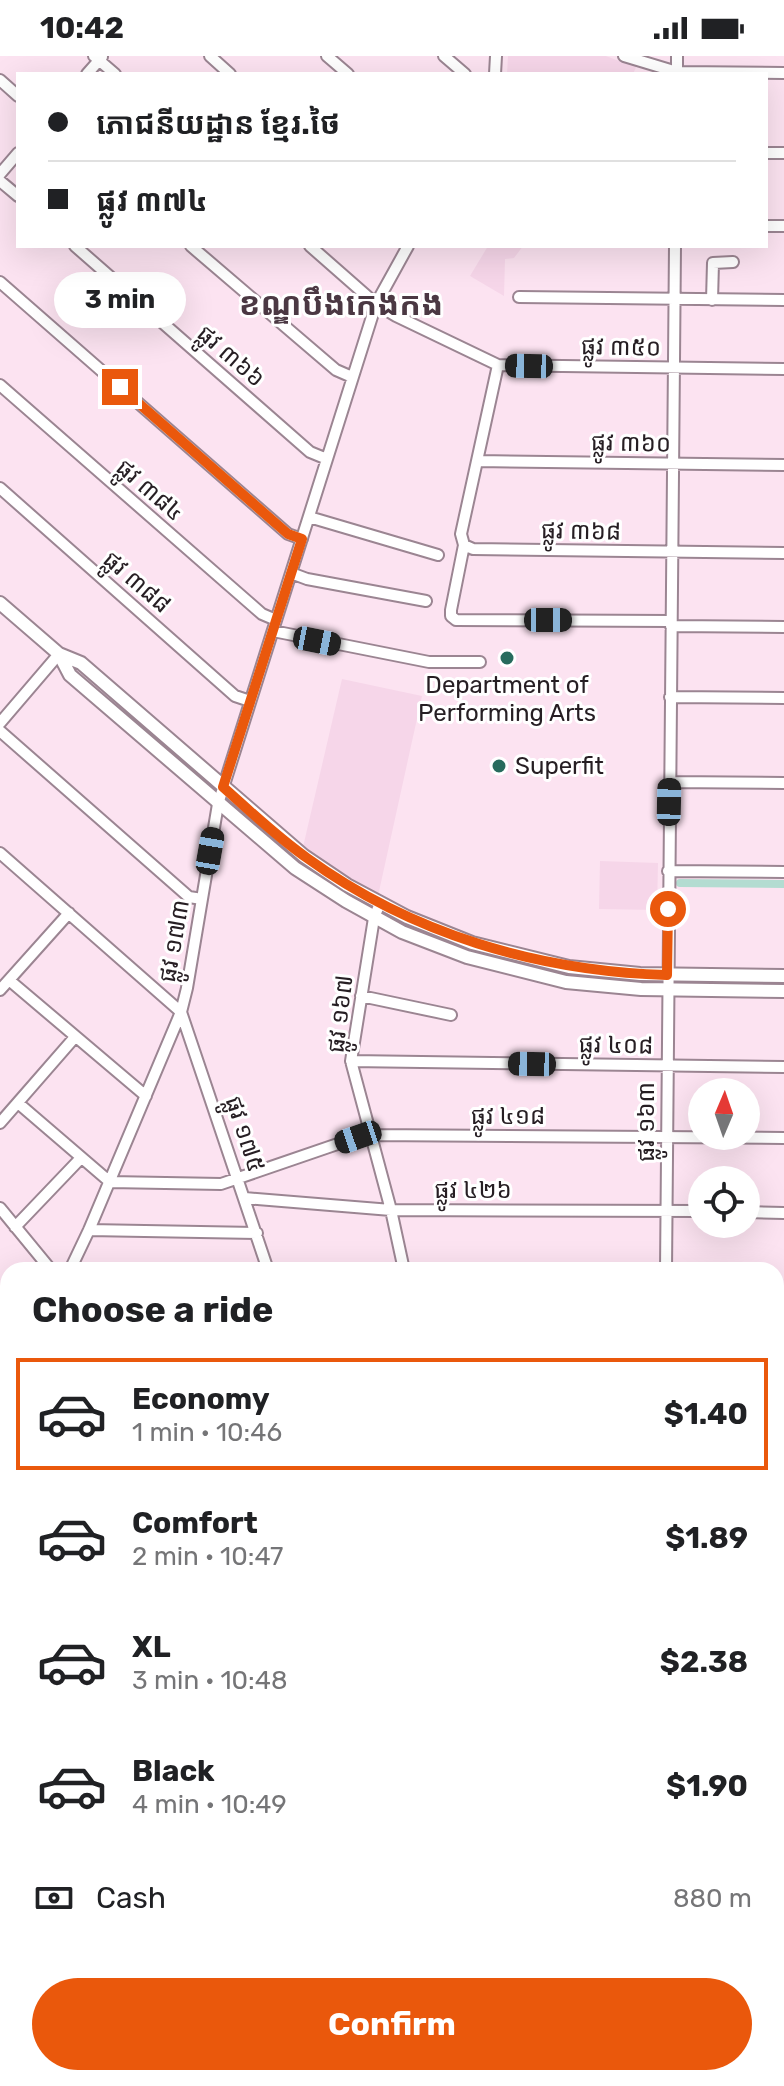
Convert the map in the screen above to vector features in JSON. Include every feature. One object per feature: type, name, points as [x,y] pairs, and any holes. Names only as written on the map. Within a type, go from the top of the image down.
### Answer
[{"type":"main road","points":[[0,603],[59,654],[81,663],[304,856],[407,917],[472,943],[569,967],[667,975],[784,976]]},
{"type":"main road","points":[[59,654],[70,675],[218,804],[295,868],[374,918],[467,957],[566,982],[667,990],[784,991]]},
{"type":"main road","points":[[149,744],[160,732]]},
{"type":"main road","points":[[566,982],[569,967]]},
{"type":"street","points":[[210,56],[228,72]]},
{"type":"street","points":[[327,56],[346,72]]},
{"type":"street","points":[[444,56],[463,72]]},
{"type":"street","points":[[624,56],[674,72]]},
{"type":"street","points":[[99,57],[113,72]]},
{"type":"street","points":[[0,80],[16,94]]},
{"type":"street","points":[[0,174],[16,155]]},
{"type":"street","points":[[0,181],[16,194]]},
{"type":"street","name":"ផ្លូវ ៣៦៦","points":[[77,248],[310,452],[327,459]]},
{"type":"street","points":[[193,248],[336,370],[352,377]]},
{"type":"street","name":"ផ្លូវ ៣៥០","points":[[312,248],[376,304],[498,365],[784,369]]},
{"type":"street","name":"ផ្លូវ ១៧៣","points":[[74,1262],[181,1012],[223,787],[376,304],[407,248]]},
{"type":"street","points":[[673,464],[675,248]]},
{"type":"street","points":[[712,300],[713,263],[733,262]]},
{"type":"street","points":[[0,282],[288,534],[302,539]]},
{"type":"street","points":[[519,297],[784,300]]},
{"type":"street","points":[[498,365],[461,534],[464,545],[451,616],[456,620],[784,627]]},
{"type":"street","name":"ផ្លូវ ៣៨៤","points":[[0,385],[274,625]]},
{"type":"street","name":"ផ្លូវ ៣៦០","points":[[478,461],[784,465]]},
{"type":"street","name":"ផ្លូវ ១៦៣","points":[[666,1262],[673,464]]},
{"type":"street","name":"ផ្លូវ ៣៨៨","points":[[0,488],[235,696],[250,701]]},
{"type":"street","points":[[309,517],[438,555]]},
{"type":"street","name":"ផ្លូវ ៣៦៨","points":[[464,545],[473,549],[784,553]]},
{"type":"street","points":[[291,573],[307,579],[426,601]]},
{"type":"street","points":[[274,625],[429,662],[480,662]]},
{"type":"street","points":[[0,723],[59,654]]},
{"type":"street","points":[[670,697],[784,698]]},
{"type":"street","points":[[0,731],[189,897],[202,899]]},
{"type":"street","points":[[669,782],[784,783]]},
{"type":"street","points":[[0,853],[181,1012]]},
{"type":"street","points":[[668,871],[784,872]]},
{"type":"street","name":"ផ្លូវ ១៦៧","points":[[380,903],[374,918],[351,1061],[402,1262]]},
{"type":"street","points":[[0,990],[69,913]]},
{"type":"street","points":[[9,980],[146,1096]]},
{"type":"street","points":[[361,996],[451,1015]]},
{"type":"street","name":"ផ្លូវ ១៧៥","points":[[181,1012],[266,1262]]},
{"type":"street","points":[[0,1123],[75,1037]]},
{"type":"street","name":"ផ្លូវ ៤០៨","points":[[351,1061],[784,1067]]},
{"type":"street","points":[[18,1103],[110,1182]]},
{"type":"street","name":"ផ្លូវ ៤១៨","points":[[110,1182],[221,1184],[371,1135],[784,1138]]},
{"type":"street","points":[[15,1227],[80,1159]]},
{"type":"street","name":"ផ្លូវ ៤២៦","points":[[245,1198],[391,1210],[688,1211]]},
{"type":"street","points":[[0,1208],[44,1262]]},
{"type":"street","points":[[760,1212],[784,1213]]},
{"type":"street","points":[[89,1230],[257,1233]]},
{"type":"shaded area","points":[[508,56],[606,56],[637,65],[634,72],[507,72]]},
{"type":"shaded area","points":[[487,248],[522,248],[514,258],[505,259],[504,296],[470,276]]},
{"type":"shaded area","points":[[342,679],[422,696],[378,896],[303,847]]},
{"type":"shaded area","points":[[600,861],[658,863],[657,910],[599,909]]},
{"type":"waterway","points":[[680,883],[784,884]]},
{"type":"place","name":"Department of Performing Arts","points":[[507,658]]},
{"type":"place","name":"Superfit","points":[[499,766]]},
{"type":"district","name":"ខណ្ឌបឹងកេងកង","points":[[341,304]]},
{"type":"route","points":[[120,387],[288,534],[302,539],[223,787],[281,838],[326,872],[407,917],[472,943],[569,967],[667,975],[668,909]]}]
